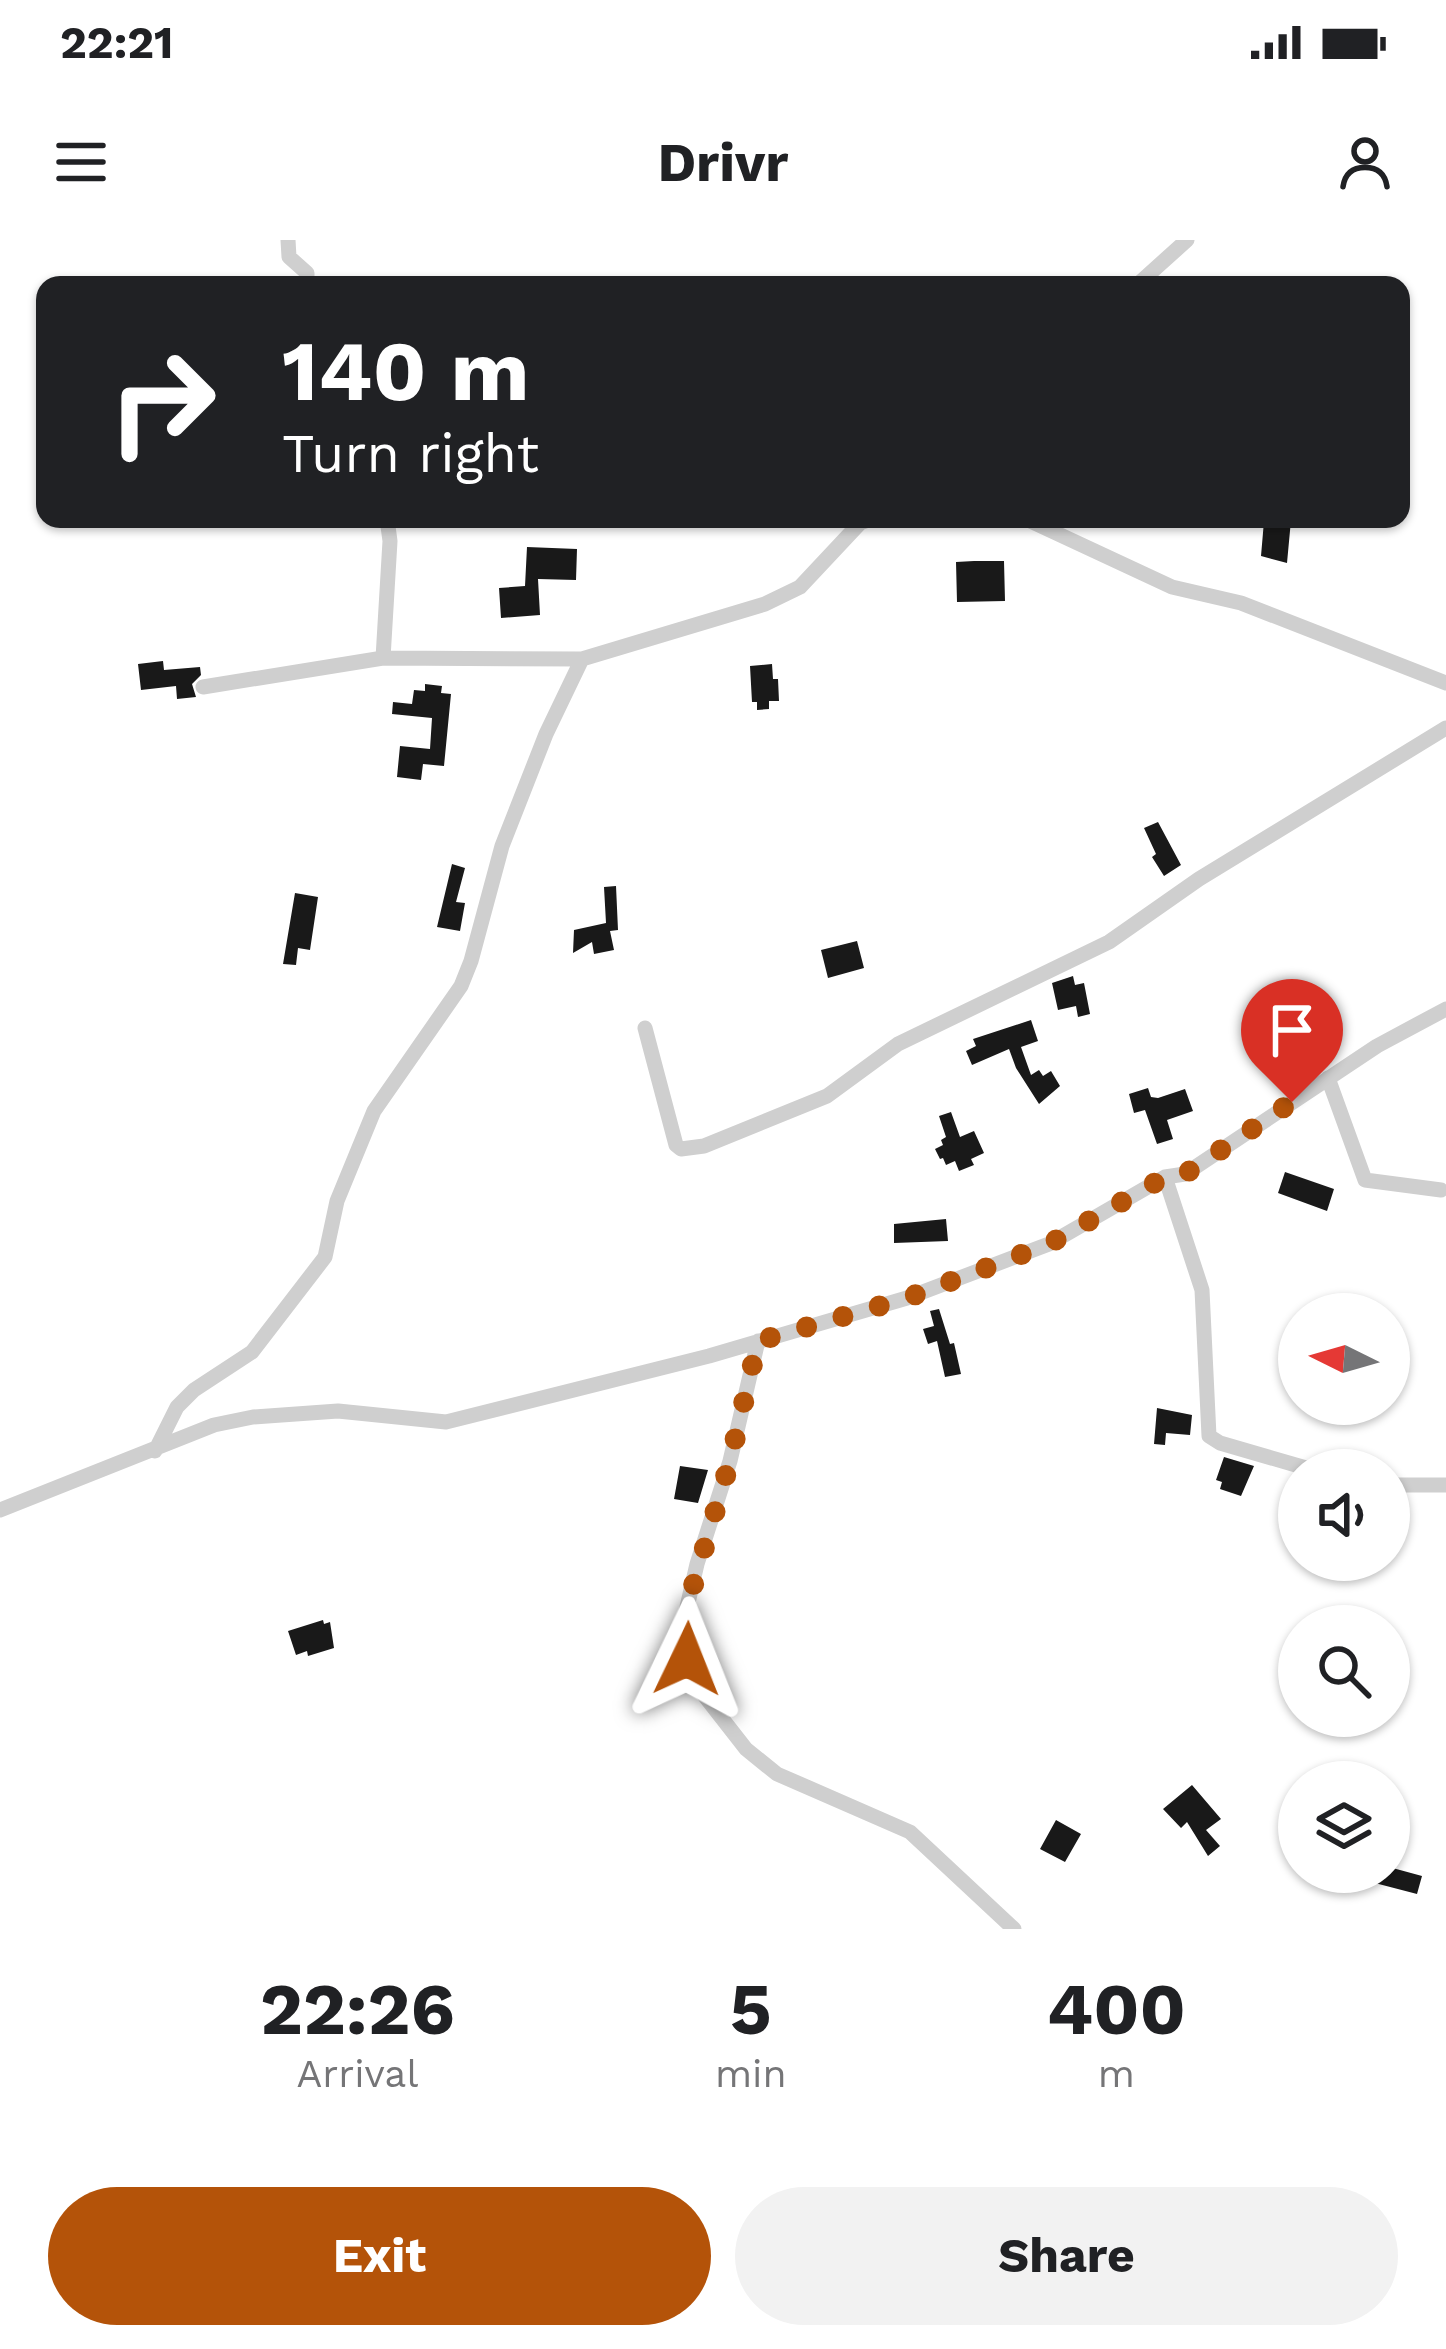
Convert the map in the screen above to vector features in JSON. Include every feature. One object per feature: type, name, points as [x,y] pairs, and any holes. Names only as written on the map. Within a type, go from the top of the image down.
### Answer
[{"type":"street","points":[[288,240],[289,256],[307,276]]},
{"type":"street","points":[[1148,276],[1187,240]]},
{"type":"street","points":[[383,658],[388,528]]},
{"type":"street","points":[[203,687],[383,658],[582,658],[765,604],[800,586],[847,528]]},
{"type":"street","points":[[1045,528],[1172,587],[1241,604],[1446,683]]},
{"type":"street","points":[[154,1451],[176,1407],[253,1352],[325,1257],[337,1201],[374,1111],[460,986],[502,845],[582,658]]},
{"type":"street","points":[[645,1028],[676,1144],[681,1149],[704,1146],[826,1096],[898,1044],[1108,942],[1199,880],[1446,728]]},
{"type":"street","points":[[0,1510],[214,1425],[338,1411],[421,1422],[465,1418],[907,1298],[1049,1244],[1165,1177],[1185,1174],[1377,1046],[1446,1010]]},
{"type":"street","points":[[1328,1078],[1365,1180],[1441,1190]]},
{"type":"street","points":[[1165,1177],[1202,1290],[1209,1436],[1278,1460]]},
{"type":"street","points":[[758,1341],[730,1461],[687,1607],[687,1659],[696,1685],[746,1749],[777,1774],[910,1832],[1014,1929]]},
{"type":"street","points":[[1410,1485],[1446,1485]]},
{"type":"building","points":[[1263,528],[1290,528],[1287,563],[1261,556]]},
{"type":"building","points":[[527,547],[577,549],[576,580],[538,579],[540,615],[501,618],[499,588],[525,586]]},
{"type":"building","points":[[1004,561],[1005,601],[957,602],[956,562]]},
{"type":"building","points":[[163,661],[164,670],[200,667],[201,675],[192,684],[196,697],[177,699],[176,686],[141,690],[138,664]]},
{"type":"building","points":[[772,664],[779,701],[769,701],[769,709],[757,710],[757,702],[752,702],[750,666]]},
{"type":"building","points":[[425,684],[442,686],[441,693],[451,694],[444,766],[423,764],[421,780],[397,777],[400,746],[430,749],[432,718],[392,714],[393,702],[412,704],[414,690],[425,691]]},
{"type":"building","points":[[1158,822],[1181,865],[1164,876],[1152,857],[1156,854],[1144,828]]},
{"type":"building","points":[[452,864],[465,868],[456,902],[465,903],[460,931],[437,927]]},
{"type":"building","points":[[616,886],[618,930],[610,931],[614,950],[594,954],[592,942],[573,953],[574,930],[606,923],[604,887]]},
{"type":"building","points":[[295,893],[318,897],[310,950],[298,948],[296,965],[283,964]]},
{"type":"building","points":[[857,941],[864,968],[828,978],[821,950]]},
{"type":"building","points":[[1073,976],[1075,985],[1084,983],[1090,1014],[1078,1017],[1076,1006],[1058,1010],[1052,983]]},
{"type":"building","points":[[1031,1020],[1038,1041],[1021,1047],[1031,1075],[1051,1071],[1060,1086],[1039,1104],[1009,1049],[972,1065],[966,1051],[976,1046],[973,1039]]},
{"type":"building","points":[[1148,1088],[1151,1097],[1158,1098],[1185,1089],[1193,1111],[1167,1120],[1173,1139],[1157,1144],[1145,1110],[1134,1113],[1129,1094]]},
{"type":"building","points":[[951,1112],[960,1137],[974,1131],[984,1153],[971,1159],[974,1165],[959,1171],[955,1161],[946,1165],[935,1149],[946,1137],[939,1116]]},
{"type":"building","points":[[1285,1172],[1334,1189],[1327,1211],[1278,1193]]},
{"type":"building","points":[[946,1219],[948,1241],[894,1243],[894,1224]]},
{"type":"building","points":[[939,1309],[961,1374],[945,1377],[937,1341],[928,1344],[923,1329],[934,1326],[930,1311]]},
{"type":"building","points":[[1157,1408],[1192,1415],[1190,1435],[1166,1433],[1165,1445],[1154,1444]]},
{"type":"building","points":[[1224,1457],[1254,1466],[1241,1496],[1220,1489],[1222,1482],[1216,1480]]},
{"type":"building","points":[[680,1466],[708,1470],[698,1503],[674,1499]]},
{"type":"building","points":[[330,1622],[334,1648],[296,1655],[288,1631]]},
{"type":"building","points":[[1192,1785],[1221,1819],[1206,1830],[1220,1846],[1208,1856],[1187,1822],[1181,1828],[1163,1809]]},
{"type":"building","points":[[1056,1820],[1081,1834],[1065,1862],[1040,1849]]},
{"type":"building","points":[[1410,1873],[1422,1876],[1417,1894],[1410,1892]]},
{"type":"route","points":[[687,1659],[687,1607],[730,1461],[758,1341],[907,1298],[1049,1244],[1165,1177],[1185,1174],[1292,1102]]}]
